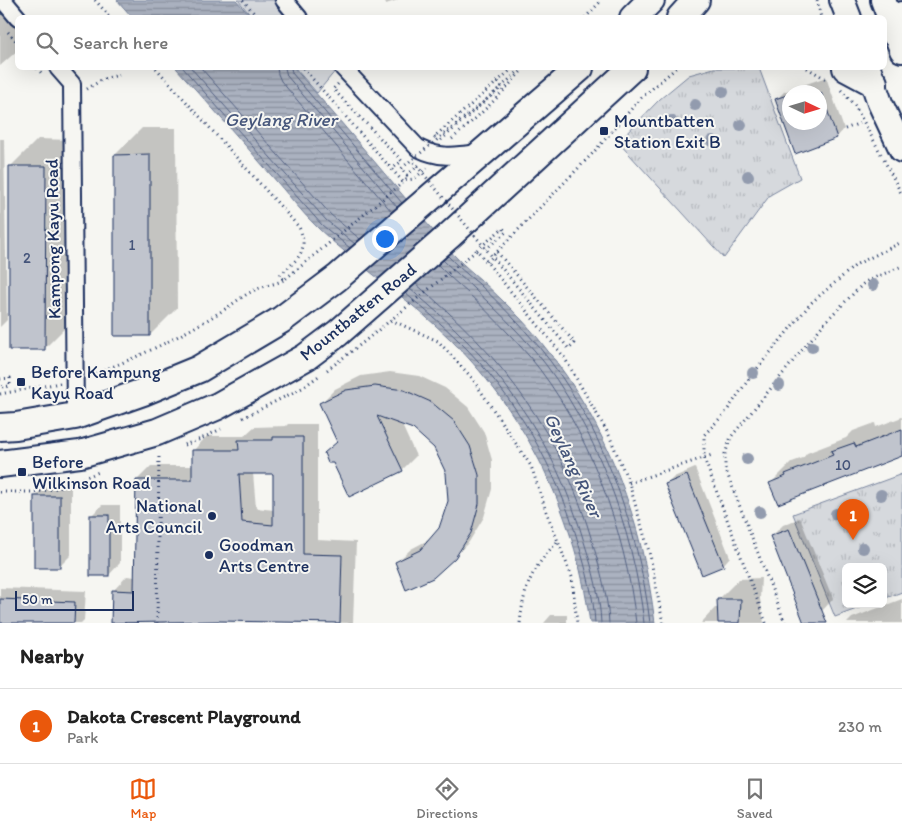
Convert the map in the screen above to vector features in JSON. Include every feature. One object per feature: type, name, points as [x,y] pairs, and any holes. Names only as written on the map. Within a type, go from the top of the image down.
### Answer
[{"type":"main road","points":[[636,15],[651,0]]},
{"type":"main road","points":[[683,15],[696,0]]},
{"type":"main road","points":[[842,0],[848,15]]},
{"type":"main road","points":[[883,0],[900,33]]},
{"type":"main road","points":[[0,427],[75,416],[143,392],[199,369],[281,320],[337,278],[578,70]]},
{"type":"main road","name":"Mountbatten Road","points":[[0,464],[80,454],[158,432],[218,406],[306,357],[338,333],[382,311],[450,236],[630,70]]},
{"type":"main road","points":[[838,78],[871,75],[880,103],[902,150]]},
{"type":"street","points":[[3,0],[16,15]]},
{"type":"street","points":[[284,0],[296,15]]},
{"type":"street","name":"Kampong Kayu Road","points":[[60,70],[72,84],[75,416]]},
{"type":"street","points":[[340,75],[418,148],[429,154],[432,159],[481,153]]},
{"type":"path","points":[[95,0],[108,15]]},
{"type":"path","points":[[243,0],[256,15]]},
{"type":"path","points":[[588,15],[602,0]]},
{"type":"path","points":[[817,0],[820,15]]},
{"type":"path","points":[[158,70],[299,227],[303,240],[303,249],[301,255],[280,275],[284,280]]},
{"type":"path","points":[[304,70],[403,182]]},
{"type":"path","points":[[511,70],[434,137],[438,142],[522,70]]},
{"type":"path","points":[[0,394],[74,380],[111,367],[166,343],[223,311],[252,291],[272,286],[284,280],[403,182],[414,179],[446,145],[509,86],[522,70]]},
{"type":"path","points":[[487,262],[593,154],[641,98],[674,70]]},
{"type":"path","points":[[813,70],[838,78],[842,90],[864,122],[902,195]]},
{"type":"path","points":[[84,91],[103,79],[119,75]]},
{"type":"path","points":[[340,75],[332,89],[402,161],[392,169]]},
{"type":"path","points":[[432,159],[406,175],[401,169],[502,87],[498,82]]},
{"type":"path","points":[[845,129],[864,122]]},
{"type":"path","points":[[412,160],[569,348],[575,343],[497,252]]},
{"type":"path","points":[[382,311],[397,315],[503,228],[506,232],[486,249]]},
{"type":"path","points":[[766,623],[704,458],[704,435],[726,412],[752,376],[811,303],[857,264],[902,242]]},
{"type":"path","points":[[477,250],[564,357],[609,435],[629,483],[650,555],[663,623]]},
{"type":"path","points":[[784,623],[726,468],[725,454],[731,437],[826,321],[865,282],[902,266]]},
{"type":"path","points":[[382,311],[438,342],[472,378],[531,466],[572,577],[577,623]]},
{"type":"path","points":[[0,379],[10,378],[10,386],[0,387]]},
{"type":"path","points":[[157,623],[159,453]]},
{"type":"path","points":[[629,483],[712,455]]},
{"type":"path","points":[[520,623],[522,604],[529,580],[541,559],[558,541]]},
{"type":"green space","points":[[238,0],[273,0],[287,15],[250,15]]},
{"type":"green space","points":[[297,70],[336,70],[317,93]]},
{"type":"green space","points":[[707,70],[760,70],[800,178],[770,195],[724,258],[618,142],[660,99],[689,75]]},
{"type":"green space","points":[[902,474],[902,592],[887,598],[887,563],[842,563],[842,608],[859,608],[835,617],[793,514]]},
{"type":"water","points":[[117,0],[236,0],[249,15],[130,15]]},
{"type":"water","name":"Geylang River","points":[[178,70],[296,70],[454,255],[530,329],[567,376],[587,408],[619,477],[642,549],[655,623],[590,623],[583,581],[572,539],[557,499],[539,460],[518,423],[493,388],[466,355],[435,325],[347,254],[313,223]]},
{"type":"building","points":[[782,97],[782,118],[775,99]]},
{"type":"building","points":[[827,109],[837,138],[795,154],[786,130],[827,130]]},
{"type":"building","points":[[150,154],[150,336],[114,336],[114,155]]},
{"type":"building","points":[[9,166],[46,166],[45,350],[9,350]]},
{"type":"building","points":[[375,386],[404,390],[431,402],[454,421],[470,446],[479,475],[479,504],[471,533],[455,558],[433,578],[406,590],[395,562],[420,550],[439,528],[448,501],[446,473],[434,448],[413,429],[377,416],[403,471],[349,497],[333,463],[328,463],[324,453],[337,442],[319,403],[346,390]]},
{"type":"building","points":[[902,429],[902,456],[778,504],[769,483],[786,476],[785,474],[833,455],[831,451],[854,443],[856,447]]},
{"type":"building","points":[[273,437],[303,437],[303,554],[342,555],[340,623],[219,621],[111,623],[112,590],[134,591],[136,480],[192,480],[192,450],[239,450],[238,440],[273,440]],"holes":[[[239,474],[273,474],[273,525],[242,522]]]},
{"type":"building","points":[[687,475],[724,566],[702,575],[665,484]]},
{"type":"building","points":[[34,496],[60,496],[60,568],[34,568]]},
{"type":"building","points":[[90,515],[109,515],[109,576],[90,576]]},
{"type":"building","points":[[789,529],[827,623],[804,623],[770,536]]},
{"type":"building","points":[[0,599],[75,602],[74,623],[0,623]]},
{"type":"building","points":[[717,599],[741,599],[740,623],[718,623]]},
{"type":"place","name":"Mountbatten Station Exit B","points":[[604,131]]},
{"type":"place","name":"Before Kampung Kayu Road","points":[[21,382]]},
{"type":"place","name":"Before Wilkinson Road","points":[[22,472]]},
{"type":"place","name":"National Arts Council","points":[[212,516]]},
{"type":"place","name":"Dakota Crescent Playground","points":[[853,540]]},
{"type":"place","name":"Goodman Arts Centre","points":[[209,555]]}]
